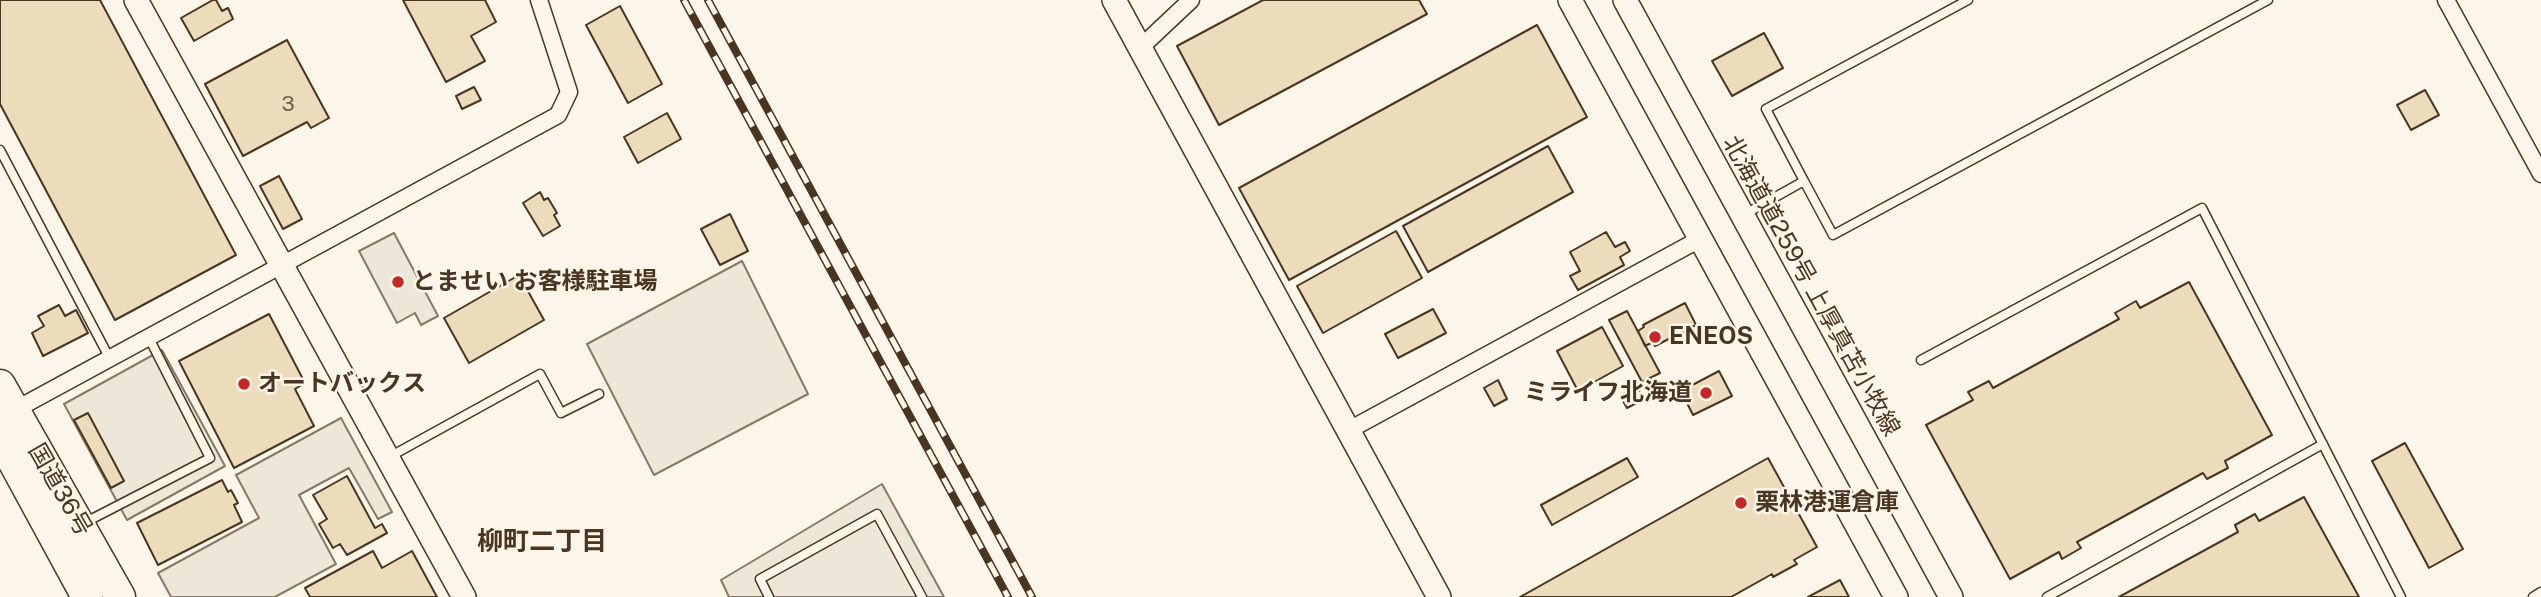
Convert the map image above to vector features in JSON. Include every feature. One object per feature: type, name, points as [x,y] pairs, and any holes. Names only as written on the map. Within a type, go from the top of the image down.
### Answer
[{"type":"highway","name":"国道36号","points":[[0,384],[5,422],[87,597]]},
{"type":"highway","name":"国道36号","points":[[5,422],[81,525],[120,597]]},
{"type":"street","points":[[136,0],[279,265],[464,597]]},
{"type":"street","points":[[5,422],[110,359],[279,265],[558,115],[569,92],[539,0]]},
{"type":"street","points":[[1114,0],[1439,597]]},
{"type":"street","points":[[1140,48],[1191,0]]},
{"type":"street","points":[[1570,0],[1896,597]]},
{"type":"street","name":"北海道道259号 上厚真苫小牧線","points":[[1625,0],[1951,597]]},
{"type":"street","points":[[2446,0],[2541,174]]},
{"type":"street","points":[[1349,430],[1700,239]]},
{"type":"lane","points":[[1968,0],[1766,109],[1833,235],[2268,0]]},
{"type":"lane","points":[[0,150],[110,359]]},
{"type":"lane","points":[[1743,216],[1804,181]]},
{"type":"lane","points":[[1921,360],[2202,208],[2401,597]]},
{"type":"lane","points":[[81,525],[210,458],[149,338]]},
{"type":"lane","points":[[388,458],[540,374],[561,414],[599,394]]},
{"type":"lane","points":[[2047,597],[2323,444]]},
{"type":"lane","points":[[769,597],[760,579],[877,514],[922,597]]},
{"type":"lane","points":[[2533,597],[2541,592]]},
{"type":"shaded area","name":"とませい お客様駐車場","points":[[394,233],[438,316],[421,325],[415,313],[397,323],[359,251]]},
{"type":"shaded area","points":[[742,261],[808,394],[654,475],[587,344]]},
{"type":"shaded area","points":[[162,350],[225,466],[127,520],[64,404]]},
{"type":"shaded area","points":[[341,418],[392,512],[378,519],[349,468],[299,495],[336,564],[275,597],[171,597],[158,573],[259,518],[236,475]]},
{"type":"shaded area","points":[[882,484],[944,597],[729,597],[721,580]]},
{"type":"building","points":[[0,0],[100,0],[236,255],[115,320],[0,104]]},
{"type":"building","points":[[216,0],[222,11],[228,8],[233,19],[194,41],[181,18]]},
{"type":"building","points":[[403,0],[485,0],[496,22],[471,36],[485,61],[446,82]]},
{"type":"building","points":[[1263,0],[1419,0],[1427,14],[1219,125],[1177,46]]},
{"type":"building","points":[[620,6],[662,84],[628,103],[586,25]]},
{"type":"building","points":[[1537,25],[1587,117],[1289,280],[1239,188]]},
{"type":"building","points":[[1764,33],[1783,68],[1732,96],[1712,61]]},
{"type":"building","points":[[287,40],[329,118],[311,128],[307,122],[243,156],[205,84]]},
{"type":"building","points":[[474,87],[481,100],[462,109],[456,96]]},
{"type":"building","points":[[2425,90],[2439,115],[2411,130],[2397,105]]},
{"type":"building","points":[[667,113],[681,139],[638,163],[624,137]]},
{"type":"building","points":[[1548,146],[1573,192],[1428,272],[1403,226]]},
{"type":"building","points":[[279,176],[302,219],[283,229],[260,186]]},
{"type":"building","points":[[540,192],[544,200],[548,198],[557,213],[554,215],[560,226],[543,236],[523,203]]},
{"type":"building","points":[[730,214],[748,251],[720,265],[701,229]]},
{"type":"building","points":[[1396,231],[1422,278],[1323,333],[1297,286]]},
{"type":"building","points":[[1606,232],[1615,247],[1625,242],[1630,251],[1620,257],[1624,265],[1578,290],[1570,276],[1580,271],[1570,252]]},
{"type":"building","points":[[519,275],[544,320],[469,363],[444,318]]},
{"type":"building","points":[[2189,282],[2272,435],[2225,461],[2228,468],[2207,479],[2203,473],[2077,542],[2081,548],[2062,559],[2059,552],[2010,579],[1926,425],[1973,400],[1968,392],[1989,381],[1993,388],[2119,319],[2115,313],[2136,301],[2140,308]]},
{"type":"building","points":[[1685,303],[1696,325],[1655,346],[1653,342],[1645,346],[1638,331],[1643,325]]},
{"type":"building","points":[[59,305],[65,316],[76,310],[88,333],[43,356],[32,333],[44,326],[38,316]]},
{"type":"building","points":[[1433,309],[1446,333],[1398,358],[1385,334]]},
{"type":"building","points":[[1627,311],[1660,373],[1642,382],[1609,320]]},
{"type":"building","points":[[269,314],[305,383],[295,389],[314,426],[234,468],[179,361]]},
{"type":"building","points":[[1602,327],[1623,366],[1578,391],[1557,351]]},
{"type":"building","name":"ミライフ北海道","points":[[1719,371],[1732,396],[1693,415],[1681,391]]},
{"type":"building","points":[[1498,380],[1507,399],[1494,406],[1484,388]]},
{"type":"building","points":[[1636,386],[1644,399],[1627,408],[1620,396]]},
{"type":"building","points":[[88,413],[124,481],[111,488],[74,420]]},
{"type":"building","points":[[2405,443],[2463,549],[2429,568],[2372,461]]},
{"type":"building","points":[[1627,458],[1638,477],[1552,525],[1541,505]]},
{"type":"building","name":"栗林港運倉庫","points":[[1768,458],[1817,547],[1794,560],[1797,564],[1773,577],[1772,574],[1731,597],[1520,597]]},
{"type":"building","points":[[347,476],[375,528],[382,524],[387,533],[347,555],[340,544],[333,548],[319,524],[327,519],[313,495]]},
{"type":"building","points":[[222,480],[238,503],[234,505],[242,522],[158,565],[137,523]]},
{"type":"building","points":[[2304,497],[2359,597],[2119,597],[2238,532],[2235,525],[2255,514],[2259,521]]},
{"type":"building","points":[[373,551],[382,568],[412,551],[437,597],[310,597],[305,588]]},
{"type":"building","points":[[1840,580],[1849,597],[1808,597]]},
{"type":"railway","points":[[684,0],[1008,597]]},
{"type":"railway","points":[[708,0],[1032,597]]},
{"type":"place","name":"とませい お客様駐車場","points":[[398,282]]},
{"type":"place","name":"ENEOS","points":[[1655,337]]},
{"type":"place","name":"オートバックス","points":[[244,384]]},
{"type":"place","name":"ミライフ北海道","points":[[1706,393]]},
{"type":"place","name":"栗林港運倉庫","points":[[1741,503]]},
{"type":"district","name":"柳町二丁目","points":[[542,542]]}]
